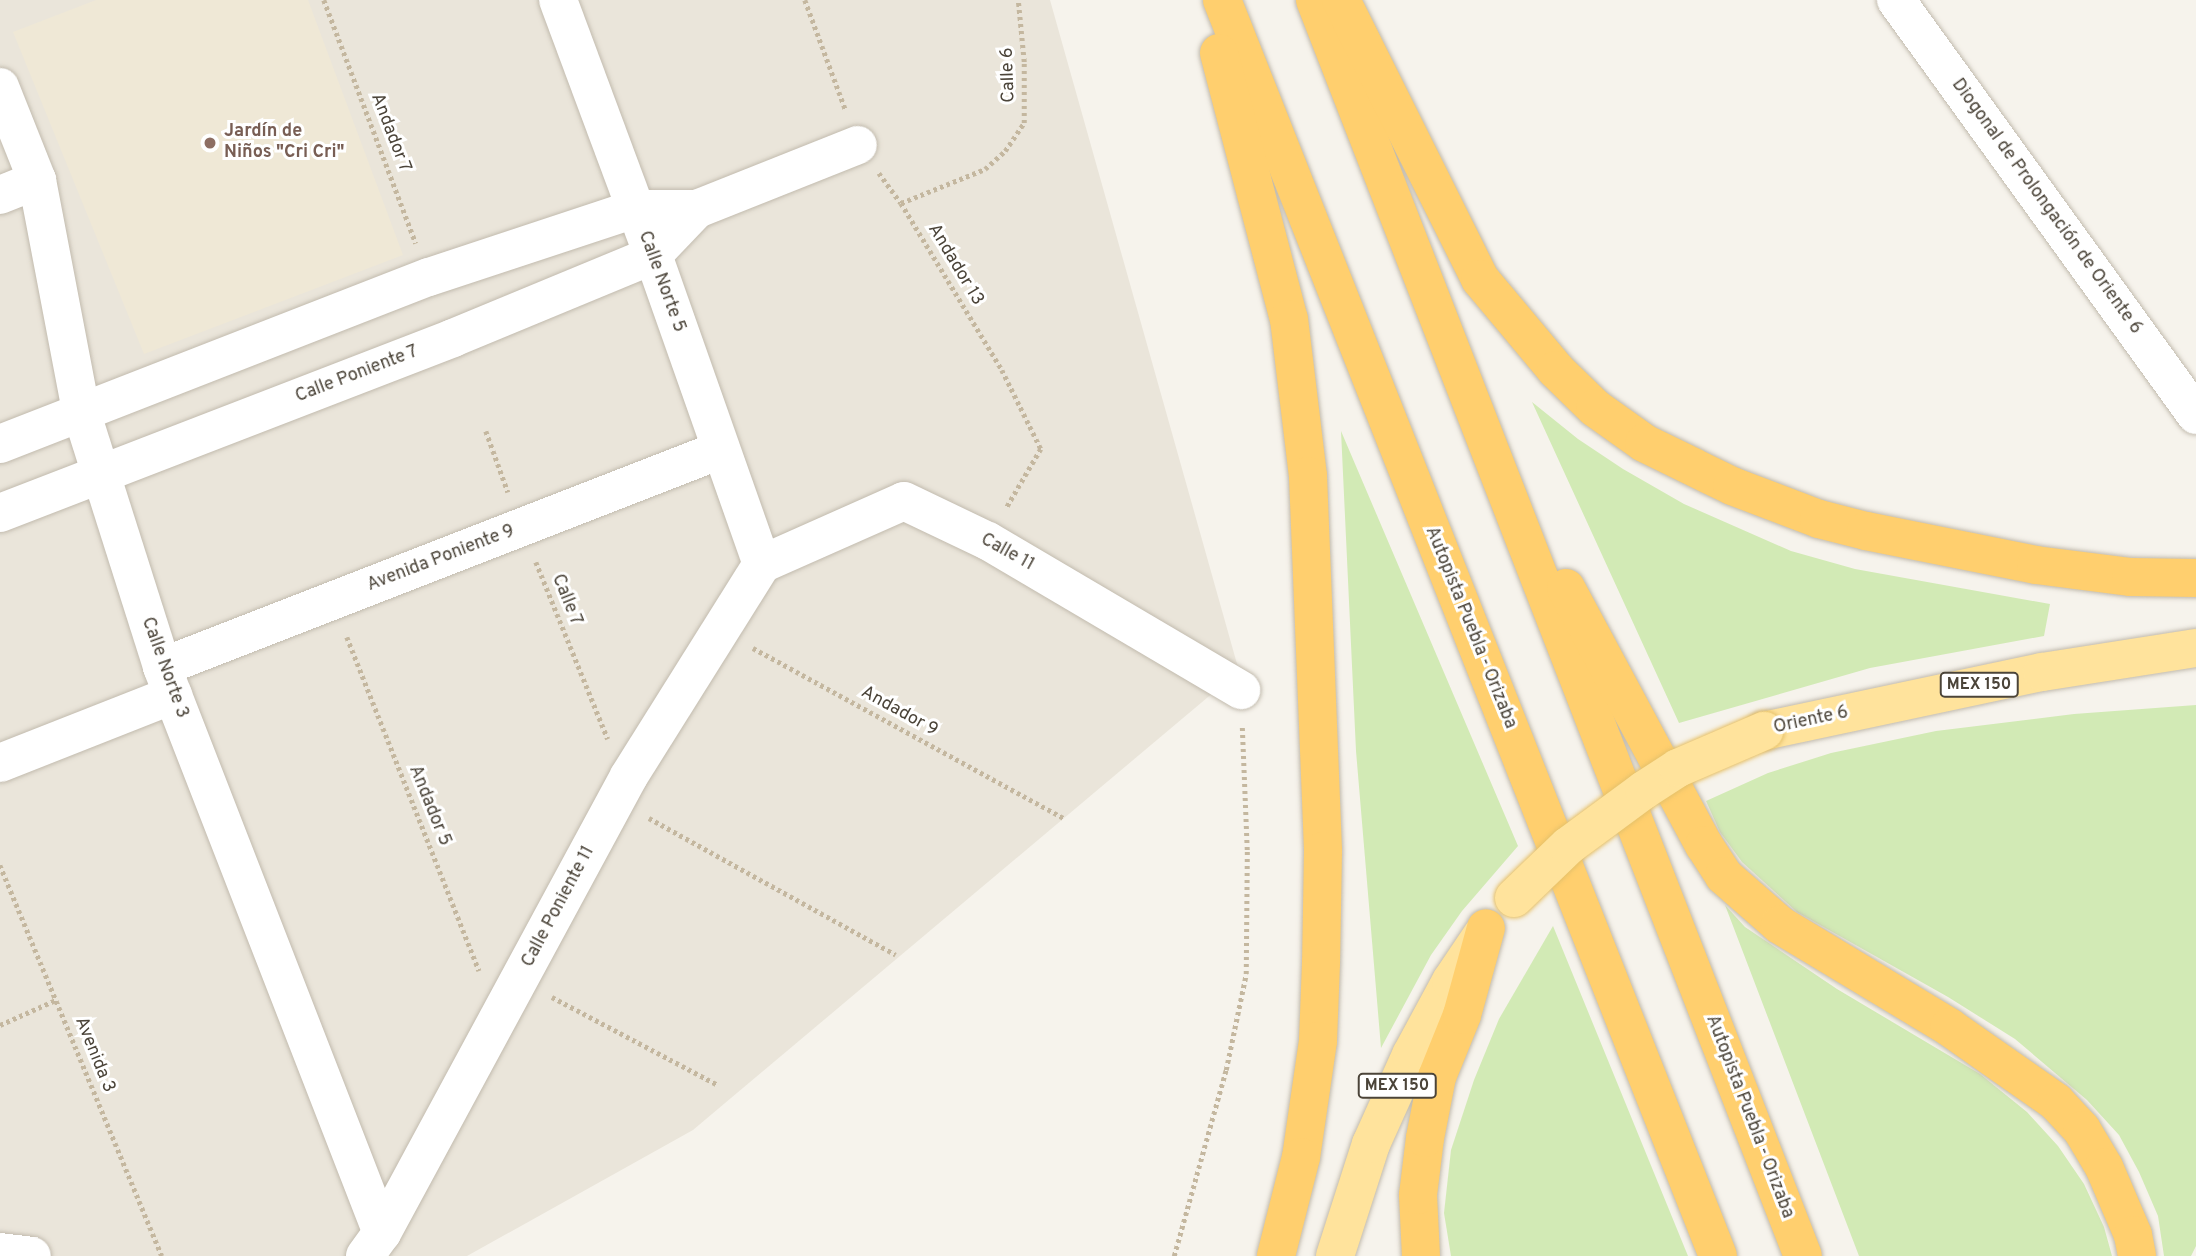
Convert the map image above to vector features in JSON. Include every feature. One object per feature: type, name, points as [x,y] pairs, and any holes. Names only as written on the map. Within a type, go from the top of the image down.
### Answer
[{"type":"highway","points":[[1205,0],[1249,157],[1289,319],[1308,476],[1323,852],[1318,1041],[1301,1157],[1276,1256]]},
{"type":"highway","name":"Autopista Puebla - Orizaba","points":[[1222,0],[1718,1256]]},
{"type":"highway","name":"Autopista Puebla - Orizaba","points":[[1315,0],[1802,1256]]},
{"type":"highway","points":[[1341,0],[1480,279],[1556,370],[1595,408],[1644,443],[1732,486],[1819,519],[1866,531],[2036,565],[2131,578],[2196,578]]},
{"type":"highway","points":[[1482,428],[1656,757],[1724,876],[1780,925],[1949,1027],[2056,1102],[2082,1130],[2104,1167],[2129,1222],[2137,1256]]},
{"type":"highway","points":[[1421,1256],[1418,1195],[1425,1138],[1437,1077],[1462,1015],[1486,928]]},
{"type":"main road","name":"Oriente 6","points":[[1486,928],[1568,846],[1644,790],[1678,768],[1764,731],[2042,672],[2196,648]]},
{"type":"main road","points":[[1764,731],[2196,662]]},
{"type":"main road","name":"MEX 150","points":[[1335,1256],[1371,1144],[1411,1055],[1451,981],[1486,928]]},
{"type":"street","name":"Calle Norte 5","points":[[558,0],[653,255],[762,564]]},
{"type":"street","name":"Diogonal de Prolongación de Oriente 6","points":[[1896,0],[2196,415]]},
{"type":"street","name":"Calle Norte 3","points":[[0,87],[37,180],[80,411],[99,475],[167,681],[374,1244]]},
{"type":"street","name":"Calle Poniente 7","points":[[0,443],[429,277],[635,209],[697,209],[858,145]]},
{"type":"street","points":[[0,194],[37,180]]},
{"type":"street","name":"Calle Poniente 7","points":[[0,513],[453,338],[653,255],[697,209]]},
{"type":"street","name":"Avenida Poniente 9","points":[[0,763],[333,601],[720,450]]},
{"type":"street","name":"Calle 11","points":[[762,564],[904,501],[988,541],[1241,690]]},
{"type":"street","name":"Calle Poniente 11","points":[[374,1244],[623,788],[719,629],[762,564]]},
{"type":"street","points":[[0,1252],[32,1256]]},
{"type":"path","name":"Andador 7","points":[[324,0],[429,277]]},
{"type":"path","name":"Andador 13","points":[[804,0],[858,145],[901,203],[1002,370],[1041,449],[988,541]]},
{"type":"path","name":"Calle 6","points":[[901,203],[985,169],[1005,151],[1024,123],[1024,62],[1018,0]]},
{"type":"path","name":"Calle 7","points":[[486,431],[522,528],[612,749],[623,788],[896,955]]},
{"type":"path","name":"Andador 5","points":[[333,601],[498,1021]]},
{"type":"path","name":"Andador 9","points":[[719,629],[1065,819]]},
{"type":"path","points":[[1174,1256],[1226,1070],[1246,974],[1247,850],[1241,690]]},
{"type":"path","name":"Avenida 3","points":[[0,865],[162,1256]]},
{"type":"path","points":[[520,979],[718,1085]]},
{"type":"path","points":[[0,1025],[56,1000]]},
{"type":"shaded area","points":[[0,0],[1050,0],[1239,671],[693,1130],[467,1256],[0,1256]]},
{"type":"shaded area","name":"Jardín de Niños \"Cri Cri\"","points":[[96,0],[308,0],[403,255],[144,354],[13,32]]},
{"type":"green space","points":[[1532,402],[1578,439],[1623,469],[1684,504],[1791,551],[1855,569],[2050,604],[2044,636],[1870,668],[1679,723]]},
{"type":"green space","points":[[1341,431],[1518,846],[1462,911],[1431,955],[1381,1048],[1356,751]]},
{"type":"green space","points":[[2196,705],[2196,1246],[2191,1256],[2164,1256],[2158,1216],[2139,1172],[2119,1135],[2087,1100],[2015,1039],[1948,997],[1797,912],[1742,862],[1720,832],[1706,801],[1768,773],[1831,753],[1936,731],[2074,714]]},
{"type":"green space","points":[[1725,905],[1745,927],[1837,989],[1980,1074],[2027,1112],[2058,1146],[2084,1184],[2104,1227],[2112,1256],[1859,1256]]},
{"type":"green space","points":[[1553,926],[1688,1256],[1451,1256],[1444,1213],[1451,1150],[1474,1080],[1499,1019]]},
{"type":"place","name":"Jardín de Niños \"Cri Cri\"","points":[[210,143]]}]
